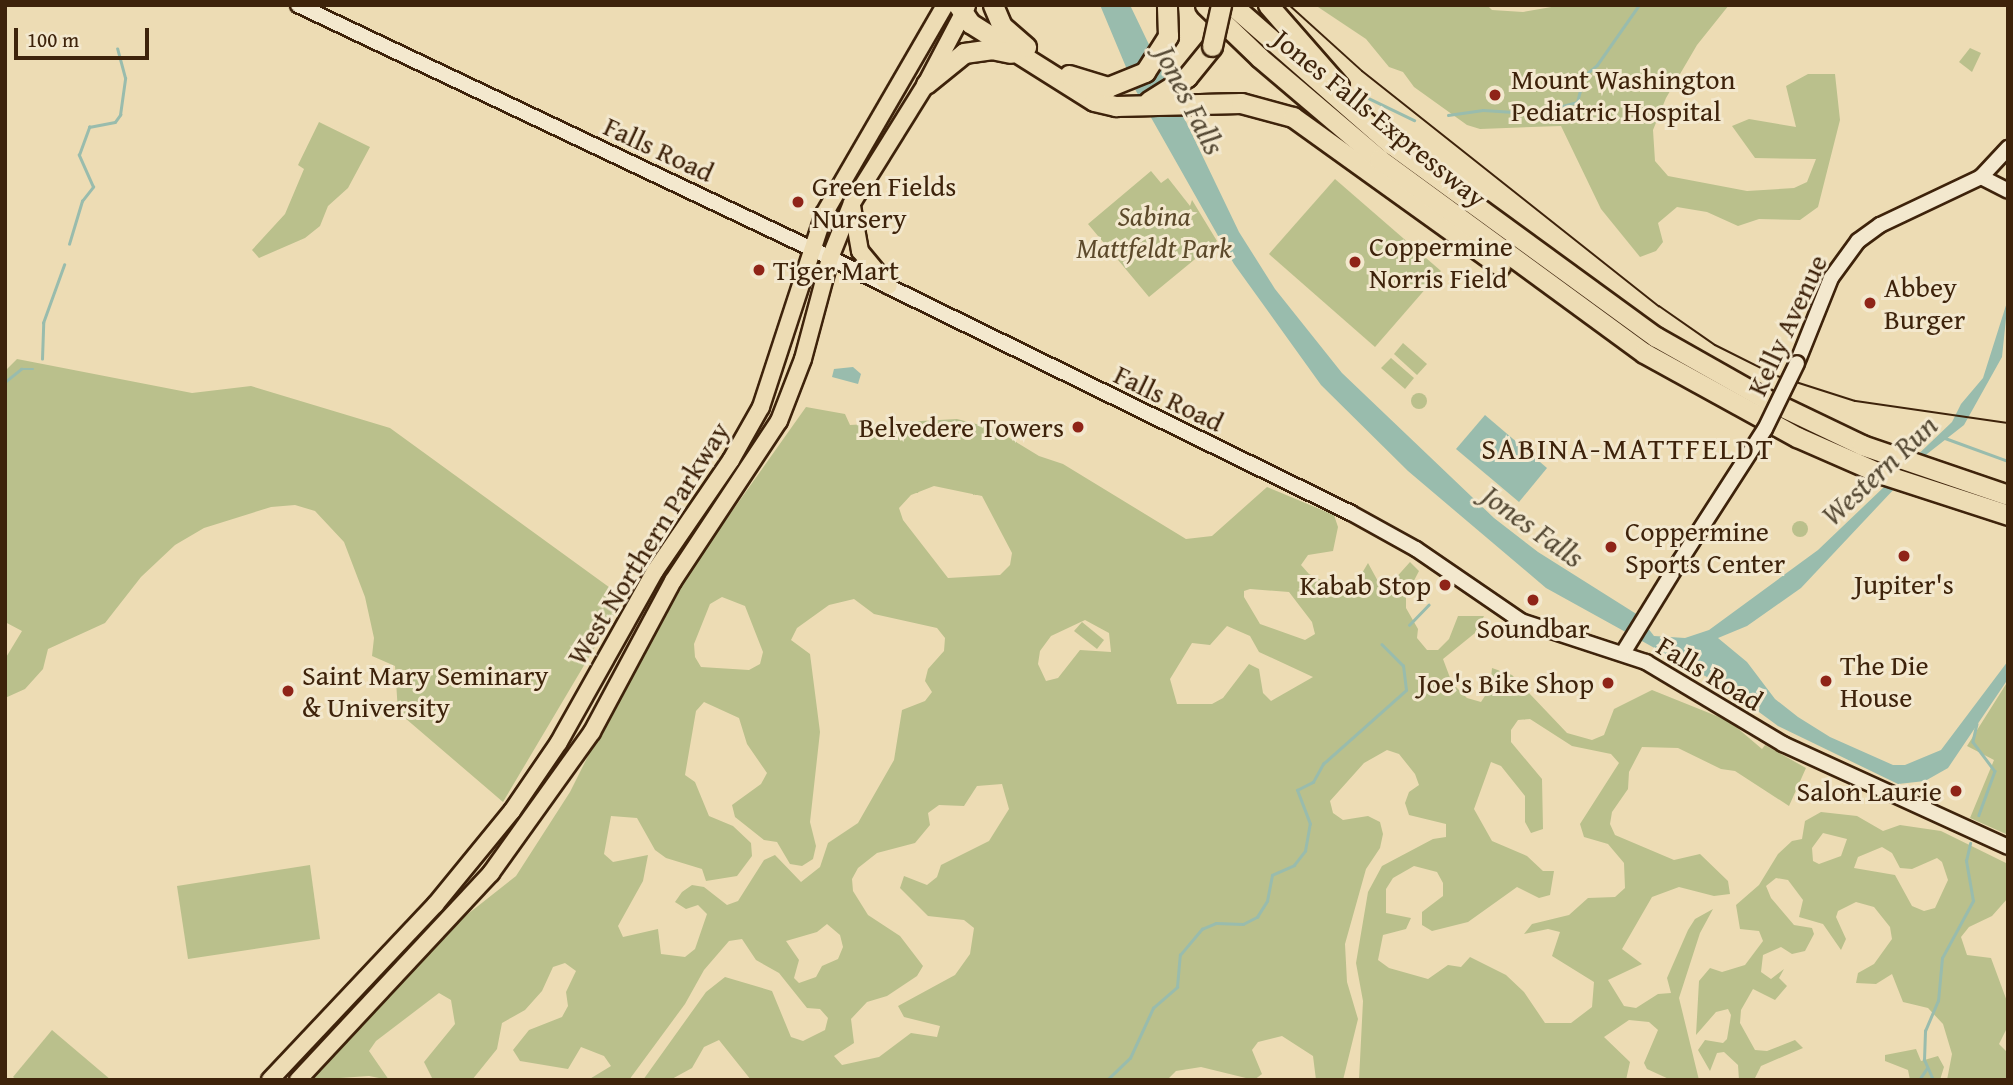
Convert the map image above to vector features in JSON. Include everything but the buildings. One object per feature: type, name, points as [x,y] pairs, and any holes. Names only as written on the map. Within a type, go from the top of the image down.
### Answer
[{"type":"highway","points":[[993,5],[1014,38],[1073,78],[1091,85],[1118,85],[1145,72],[1164,48],[1170,23],[1167,5]]},
{"type":"highway","name":"Jones Falls Expressway","points":[[1205,5],[1260,58],[1379,159],[1611,330],[1707,390],[1797,437],[1878,473],[2008,515]]},
{"type":"highway","points":[[1125,105],[1161,95],[1196,68],[1212,46],[1221,5]]},
{"type":"highway","name":"Jones Falls Expressway","points":[[1232,5],[1338,101],[1475,208],[1621,314],[1690,358],[1806,419],[1894,457],[2008,495]]},
{"type":"highway","points":[[1268,5],[1342,89],[1475,208]]},
{"type":"highway","points":[[963,9],[1019,55],[1080,95],[1125,105],[1198,101],[1262,106],[1297,119],[1406,201],[1604,338],[1707,390]]},
{"type":"highway","points":[[926,84],[953,59],[973,50],[998,49],[1019,55]]},
{"type":"main road","name":"Falls Road","points":[[298,5],[889,286],[1381,529],[1521,621],[1623,653],[1655,666],[1783,744],[2008,847]]},
{"type":"main road","name":"West Northern Parkway","points":[[270,1080],[435,905],[534,781],[655,571],[731,460],[761,407],[810,248],[839,185],[945,5]]},
{"type":"main road","name":"West Northern Parkway","points":[[298,1080],[491,873],[580,750],[673,581],[779,421],[803,359],[830,258],[852,203],[926,84],[963,9]]},
{"type":"main road","name":"Kelly Avenue","points":[[1623,653],[1765,429],[1797,363],[1831,278],[1858,241],[1881,225],[1981,177],[2008,148]]},
{"type":"main road","points":[[1981,177],[2006,190]]},
{"type":"main road","points":[[852,203],[854,237],[860,251],[889,286]]},
{"type":"green space","points":[[1315,5],[1487,5],[1492,10],[1523,12],[1563,5],[1729,5],[1697,45],[1666,98],[1653,130],[1655,161],[1668,176],[1747,191],[1794,188],[1807,182],[1816,159],[1755,158],[1732,126],[1749,119],[1796,127],[1786,86],[1808,74],[1835,74],[1840,120],[1818,207],[1800,220],[1759,219],[1738,226],[1707,212],[1677,207],[1658,223],[1663,242],[1656,251],[1640,257],[1601,209],[1561,126],[1480,129],[1467,125],[1414,87],[1403,72],[1389,67],[1366,39]]},
{"type":"green space","points":[[1970,48],[1981,53],[1972,72],[1959,62]]},
{"type":"green space","points":[[319,122],[370,147],[348,188],[328,206],[320,226],[305,238],[259,258],[252,250],[285,214],[304,169],[298,165]]},
{"type":"green space","name":"Sabina Mattfeldt Park","points":[[1151,171],[1161,183],[1168,178],[1190,206],[1192,200],[1217,241],[1149,297],[1088,224]]},
{"type":"green space","name":"Coppermine Norris Field","points":[[1335,179],[1441,271],[1375,347],[1269,254]]},
{"type":"green space","points":[[1403,343],[1427,364],[1417,375],[1394,354]]},
{"type":"green space","points":[[1391,358],[1414,378],[1405,389],[1381,368]]},
{"type":"green space","points":[[17,359],[192,393],[251,386],[390,428],[624,598],[503,802],[398,712],[395,666],[372,656],[374,638],[365,597],[344,542],[315,511],[295,505],[271,507],[204,528],[175,545],[141,577],[105,623],[48,649],[43,669],[25,689],[5,698],[5,659],[22,631],[5,622],[5,371]]},
{"type":"green space","points":[[1419,393],[1425,395],[1425,407],[1419,409],[1413,407],[1411,401],[1413,395]]},
{"type":"green space","points":[[806,407],[845,414],[850,425],[957,419],[995,429],[1039,456],[1063,464],[1186,539],[1212,536],[1267,487],[1334,515],[1338,527],[1333,551],[1308,555],[1301,565],[1309,574],[1343,591],[1355,585],[1368,563],[1380,585],[1393,581],[1410,562],[1419,571],[1406,596],[1406,608],[1418,629],[1417,638],[1427,650],[1438,650],[1449,639],[1458,616],[1484,616],[1475,633],[1443,659],[1452,683],[1467,698],[1481,702],[1490,688],[1492,668],[1512,675],[1567,733],[1592,740],[1604,735],[1614,709],[1652,690],[1729,721],[1762,749],[1765,745],[1806,768],[1789,806],[1735,771],[1721,769],[1678,748],[1642,747],[1629,772],[1628,789],[1612,812],[1610,824],[1615,835],[1674,860],[1700,854],[1728,881],[1730,894],[1714,896],[1679,887],[1652,897],[1622,949],[1642,964],[1608,980],[1624,1006],[1636,1008],[1658,994],[1671,993],[1667,978],[1688,930],[1695,919],[1713,909],[1700,933],[1679,998],[1699,1080],[1671,1080],[1647,1069],[1644,1063],[1658,1030],[1649,1022],[1629,1020],[1604,1037],[1630,1062],[1626,1080],[1359,1080],[1363,1001],[1356,963],[1368,892],[1382,866],[1433,839],[1446,837],[1446,824],[1409,815],[1405,803],[1409,792],[1419,785],[1415,774],[1399,754],[1387,750],[1364,763],[1330,801],[1333,813],[1343,820],[1368,816],[1380,822],[1383,834],[1380,848],[1366,869],[1345,944],[1347,982],[1358,1019],[1343,1080],[1316,1080],[1313,1056],[1282,1036],[1258,1042],[1252,1050],[1262,1074],[1254,1080],[1201,1067],[1176,1071],[1167,1080],[751,1080],[719,1040],[704,1047],[692,1068],[670,1080],[643,1080],[706,992],[725,977],[772,991],[791,1037],[803,1041],[825,1030],[828,1018],[820,1009],[807,1008],[779,973],[756,960],[742,939],[729,941],[704,970],[685,1004],[629,1080],[588,1080],[611,1066],[604,1056],[581,1047],[568,1069],[520,1061],[513,1050],[529,1030],[562,1017],[568,1006],[566,992],[576,971],[565,963],[553,967],[542,991],[525,1010],[502,1023],[497,1049],[472,1080],[433,1080],[424,1062],[455,1024],[451,1000],[439,993],[376,1041],[369,1051],[389,1080],[369,1076],[310,1080],[459,921],[516,876],[570,792],[659,614]],"holes":[[[934,486],[982,496],[1012,553],[1010,565],[1000,575],[948,578],[903,520],[899,508],[911,495]],[[1250,589],[1289,592],[1312,622],[1315,634],[1305,640],[1260,624],[1244,597],[1244,591]],[[722,597],[745,606],[763,652],[760,664],[749,670],[701,667],[695,657],[694,644],[710,604]],[[854,599],[874,614],[937,628],[945,638],[944,651],[928,669],[925,681],[932,692],[925,701],[902,710],[894,760],[858,823],[828,843],[820,867],[801,882],[775,855],[764,860],[738,901],[727,905],[704,887],[692,885],[682,892],[675,902],[686,909],[698,905],[707,914],[695,949],[685,957],[661,954],[658,929],[623,937],[618,926],[643,881],[648,855],[613,862],[604,854],[611,816],[637,818],[655,850],[666,858],[702,869],[706,881],[737,876],[752,856],[751,843],[733,826],[709,816],[695,782],[685,775],[696,711],[704,702],[739,718],[747,744],[767,773],[761,784],[732,805],[735,817],[764,840],[777,842],[790,864],[802,866],[813,859],[816,846],[810,822],[820,732],[810,654],[791,640],[797,628],[829,605]],[[1085,620],[1109,633],[1111,652],[1080,650],[1058,678],[1046,681],[1038,664],[1040,651],[1051,636]],[[1227,626],[1250,636],[1259,652],[1313,677],[1271,701],[1263,693],[1259,669],[1249,664],[1223,698],[1212,704],[1177,704],[1170,679],[1192,643],[1210,645]],[[1530,719],[1572,746],[1611,754],[1619,763],[1580,824],[1584,837],[1608,844],[1624,863],[1625,888],[1615,897],[1588,898],[1569,915],[1532,924],[1524,934],[1548,929],[1560,932],[1552,956],[1594,982],[1592,1007],[1571,1023],[1545,1023],[1524,992],[1506,975],[1470,957],[1461,967],[1448,965],[1428,979],[1389,968],[1378,960],[1383,935],[1406,929],[1411,918],[1386,913],[1386,889],[1393,878],[1414,866],[1437,872],[1443,883],[1443,896],[1422,912],[1422,925],[1432,931],[1468,922],[1517,887],[1539,898],[1550,895],[1554,871],[1543,871],[1527,856],[1492,841],[1474,809],[1491,762],[1501,766],[1525,796],[1525,822],[1531,833],[1543,829],[1542,779],[1511,742],[1511,730],[1518,720]],[[1002,784],[1009,809],[989,841],[941,865],[937,877],[927,885],[904,876],[900,888],[928,916],[964,920],[974,928],[970,954],[955,975],[898,1006],[904,1017],[940,1026],[937,1037],[911,1033],[879,1057],[842,1065],[834,1056],[854,1043],[851,1019],[867,1002],[887,996],[917,976],[923,966],[900,936],[868,915],[853,891],[852,879],[858,868],[877,853],[915,843],[930,825],[928,813],[939,805],[964,806],[977,786]],[[827,924],[840,935],[843,947],[838,959],[822,966],[816,977],[799,983],[794,978],[799,960],[786,941],[817,932]]]},
{"type":"green space","points":[[1800,521],[1806,523],[1806,535],[1800,537],[1794,535],[1792,529],[1794,523]]},
{"type":"green space","points":[[1082,622],[1104,640],[1097,649],[1074,631]]},
{"type":"green space","points":[[2008,681],[2006,834],[1970,818],[1994,760],[1967,746]]},
{"type":"green space","points":[[1821,812],[1857,816],[1883,831],[1900,825],[1941,831],[2008,864],[2008,898],[1992,916],[1969,927],[1961,937],[1967,955],[1991,958],[2008,1004],[2008,1026],[1999,1044],[2008,1053],[2008,1080],[1947,1080],[1952,1054],[1943,1024],[1928,1008],[1903,1002],[1892,974],[1876,984],[1856,983],[1858,973],[1874,964],[1892,939],[1890,927],[1874,907],[1856,902],[1838,911],[1836,917],[1846,939],[1841,950],[1823,924],[1799,917],[1803,900],[1788,880],[1776,878],[1766,886],[1771,898],[1794,925],[1812,928],[1814,934],[1805,951],[1792,954],[1781,947],[1763,955],[1761,972],[1771,979],[1784,969],[1779,978],[1787,986],[1775,1000],[1753,989],[1741,1010],[1740,1023],[1755,1050],[1767,1051],[1795,1040],[1803,1048],[1761,1066],[1754,1080],[1739,1080],[1738,1065],[1724,1052],[1717,1053],[1710,1071],[1698,1050],[1705,1040],[1723,1043],[1727,1039],[1731,1015],[1728,1009],[1716,1012],[1696,1035],[1699,981],[1710,968],[1722,972],[1745,965],[1763,941],[1759,931],[1740,929],[1736,905],[1759,885],[1778,854],[1792,841],[1802,839],[1805,821]],"holes":[[[1823,833],[1847,839],[1841,856],[1819,864],[1813,861],[1812,848]],[[1882,847],[1892,853],[1900,868],[1912,869],[1937,858],[1942,862],[1948,880],[1935,908],[1924,911],[1912,906],[1895,875],[1854,868],[1858,857]]]},
{"type":"green space","points":[[310,865],[320,939],[188,959],[177,886]]},
{"type":"green space","points":[[52,1030],[111,1080],[17,1080],[13,1077]]},
{"type":"green space","points":[[1916,1049],[1921,1061],[1938,1056],[1944,1067],[1940,1080],[1910,1080],[1908,1070],[1885,1061],[1885,1055]]},
{"type":"shaded area","name":"Jones Falls","points":[[1100,5],[1130,5],[1239,232],[1275,289],[1342,373],[1494,518],[1538,552],[1638,615],[1654,636],[1685,638],[1709,630],[1818,550],[1952,422],[1961,404],[1983,378],[2008,299],[2002,357],[1964,425],[1927,454],[1801,588],[1747,626],[1718,638],[1747,662],[1775,699],[1798,717],[1830,737],[1893,765],[1905,765],[1941,750],[2008,661],[2008,679],[1948,768],[1925,781],[1898,784],[1778,726],[1725,687],[1546,588],[1408,471],[1321,385],[1234,264],[1136,91]]},
{"type":"shaded area","points":[[853,367],[861,374],[858,384],[832,377],[834,369]]},
{"type":"shaded area","points":[[1485,415],[1547,468],[1519,502],[1456,449]]},
{"type":"waterway","points":[[1544,111],[1577,102],[1584,76],[1597,65],[1639,5]]},
{"type":"waterway","points":[[69,244],[82,201],[93,187],[79,155],[89,127],[115,122],[120,115],[125,78],[117,49]]},
{"type":"waterway","points":[[1362,95],[1414,120]]},
{"type":"waterway","points":[[1448,115],[1483,110],[1529,113]]},
{"type":"waterway","points":[[42,359],[43,323],[64,265]]},
{"type":"waterway","points":[[5,382],[21,369],[33,369]]},
{"type":"waterway","name":"Western Run","points":[[1945,438],[2008,461]]},
{"type":"waterway","points":[[1409,625],[1428,605]]},
{"type":"waterway","points":[[1107,1080],[1130,1058],[1153,1008],[1177,987],[1180,955],[1202,929],[1216,923],[1243,924],[1257,917],[1267,901],[1272,875],[1294,865],[1305,851],[1310,824],[1297,790],[1313,782],[1323,764],[1406,690],[1403,666],[1382,645]]},
{"type":"waterway","points":[[1977,724],[1973,742],[1995,771],[1979,815]]},
{"type":"waterway","points":[[1933,1080],[1924,1060],[1925,1031],[1938,1001],[1942,958],[1973,901],[1966,861],[1970,843]]},
{"type":"waterway","points":[[1919,1080],[1927,1068]]},
{"type":"tram line","points":[[1289,5],[1362,71],[1659,306],[1715,345],[1777,376],[1855,401],[2008,423]]},
{"type":"place","name":"Mount Washington Pediatric Hospital","points":[[1495,95]]},
{"type":"place","name":"Green Fields Nursery","points":[[798,202]]},
{"type":"place","name":"Coppermine Norris Field","points":[[1355,262]]},
{"type":"place","name":"Tiger Mart","points":[[759,270]]},
{"type":"place","name":"Abbey Burger","points":[[1870,303]]},
{"type":"place","name":"Belvedere Towers","points":[[1078,427]]},
{"type":"place","name":"Coppermine Sports Center","points":[[1611,547]]},
{"type":"place","name":"Jupiter's","points":[[1904,556]]},
{"type":"place","name":"Kabab Stop","points":[[1445,585]]},
{"type":"place","name":"Soundbar","points":[[1533,600]]},
{"type":"place","name":"The Die House","points":[[1826,681]]},
{"type":"place","name":"Joe's Bike Shop","points":[[1608,683]]},
{"type":"place","name":"Saint Mary Seminary & University","points":[[288,691]]},
{"type":"place","name":"Salon Laurie","points":[[1956,791]]},
{"type":"district","name":"SABINA-MATTFELDT","points":[[1628,448]]}]
